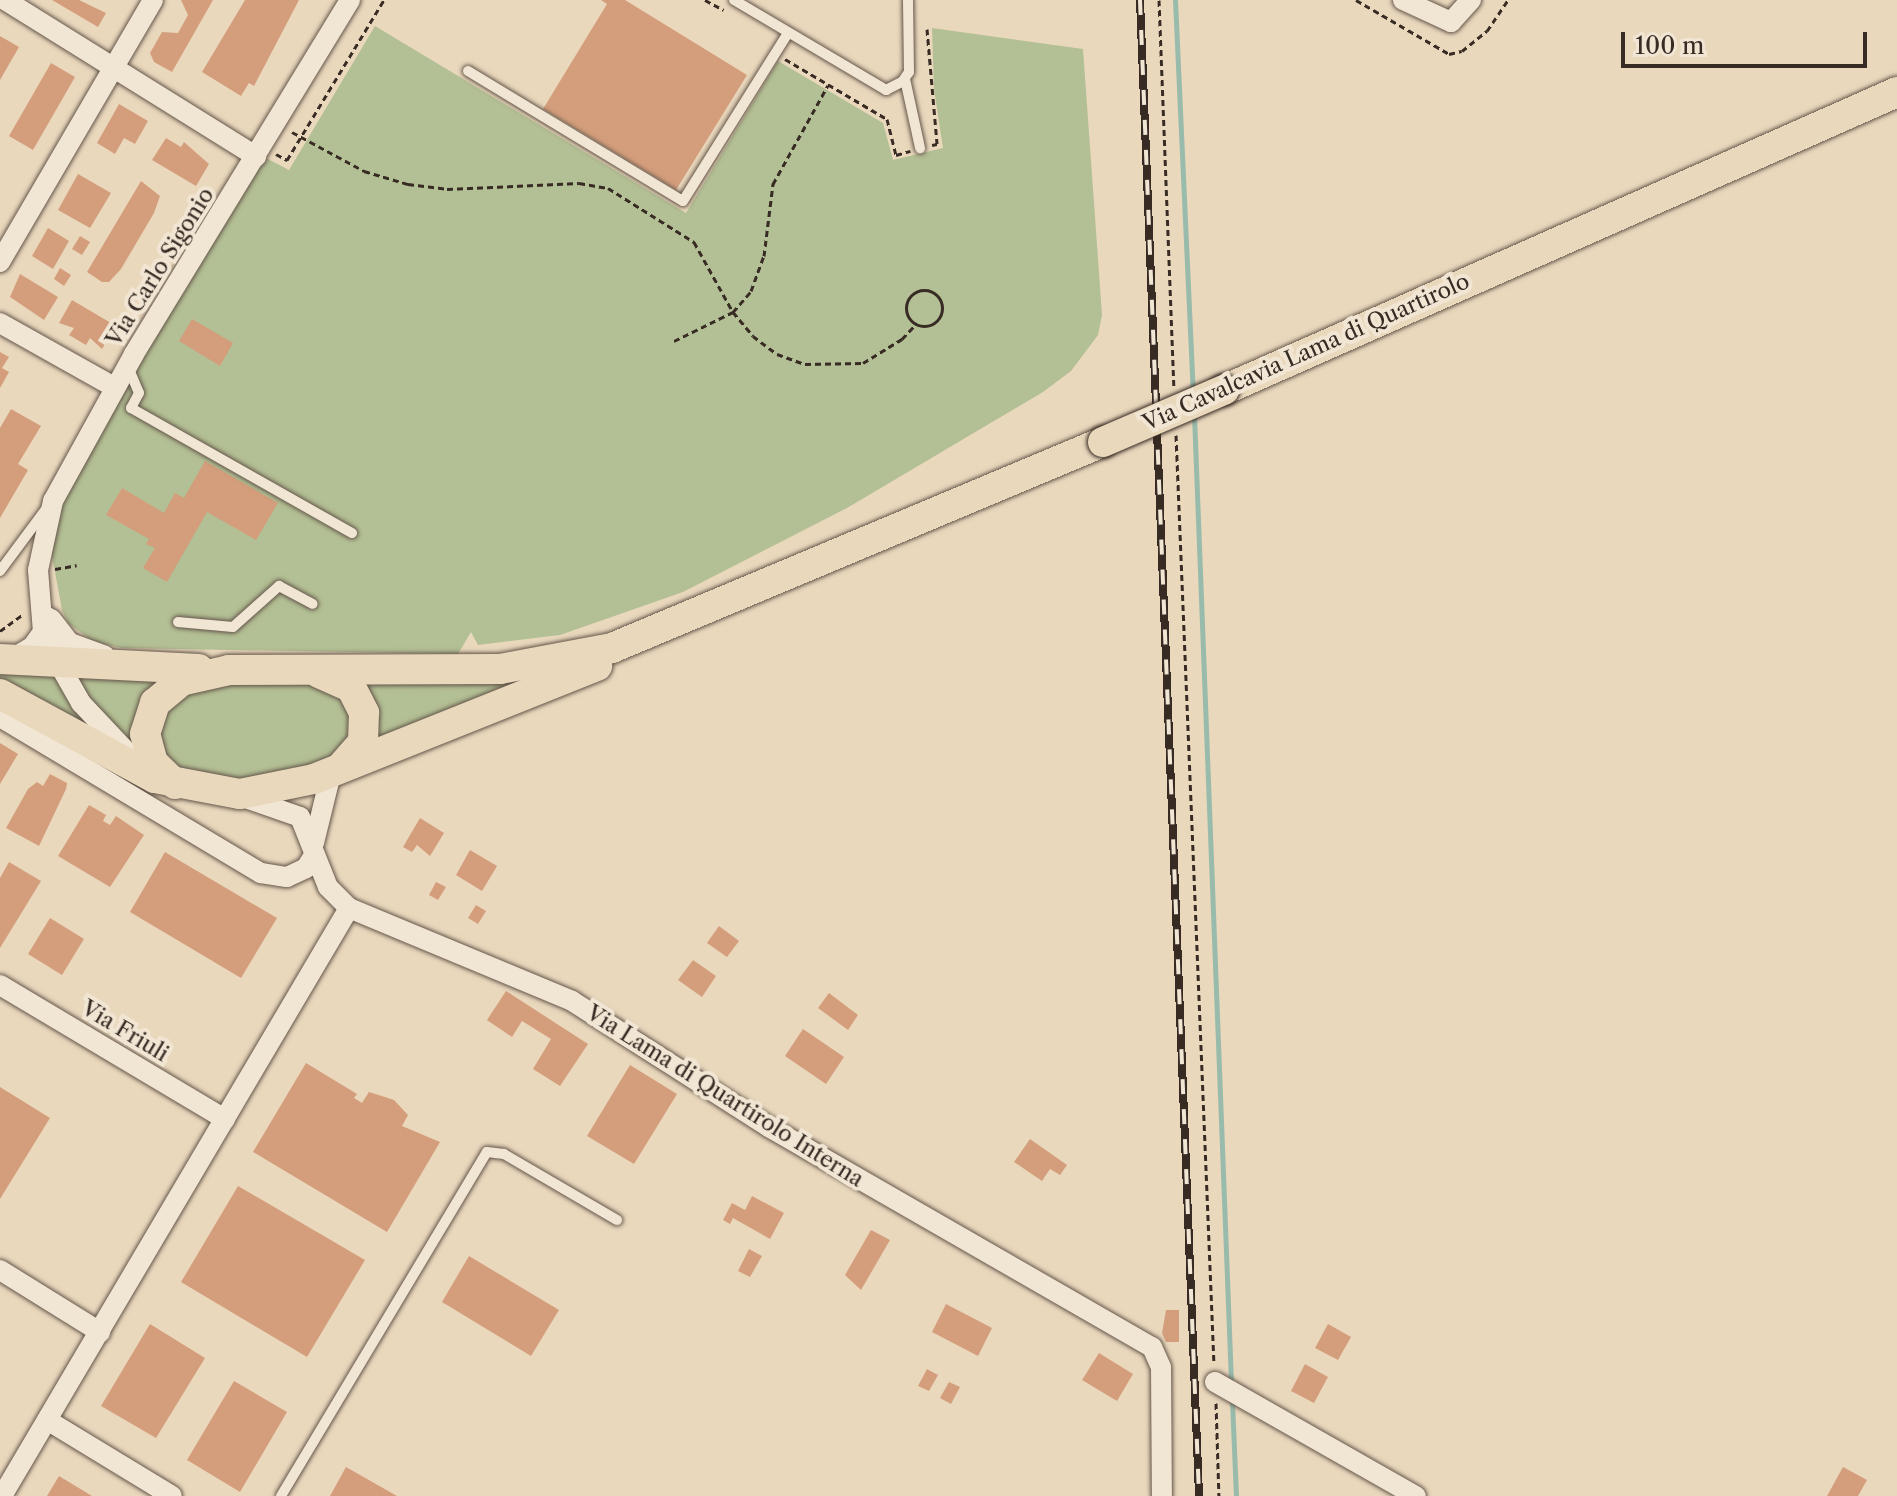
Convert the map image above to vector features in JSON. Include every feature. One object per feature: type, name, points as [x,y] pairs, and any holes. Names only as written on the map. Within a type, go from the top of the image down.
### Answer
[{"type":"main road","name":"Via Cavalcavia Lama di Quartirolo","points":[[713,608],[664,637],[570,678],[333,771],[277,789],[225,793],[175,784],[150,756],[145,734],[152,709],[169,687],[220,670],[500,669],[554,662],[612,648],[1224,390],[1897,92]]},
{"type":"main road","points":[[4,660],[60,666],[220,670]]},
{"type":"main road","name":"Via Cavalcavia Lama di Quartirolo","points":[[309,672],[346,684],[364,713],[360,748],[333,771]]},
{"type":"main road","points":[[0,694],[134,769],[175,784]]},
{"type":"street","points":[[5,0],[260,151]]},
{"type":"street","points":[[0,262],[153,0]]},
{"type":"street","name":"Via Carlo Sigonio","points":[[33,602],[45,570],[53,501],[114,387],[350,0]]},
{"type":"street","points":[[1403,0],[1451,22],[1471,0]]},
{"type":"street","points":[[0,323],[114,387]]},
{"type":"street","points":[[4,660],[41,636],[33,602]]},
{"type":"street","points":[[33,602],[60,666],[106,734],[175,784]]},
{"type":"street","points":[[33,602],[62,635],[83,650],[187,661],[220,670]]},
{"type":"street","points":[[0,717],[261,873],[287,877],[306,868],[313,852],[333,771]]},
{"type":"street","name":"Via Lama di Quartirolo Interna","points":[[225,793],[292,811],[307,827],[313,852],[328,887],[349,908],[572,1001],[769,1127],[1152,1347],[1161,1367],[1162,1496]]},
{"type":"street","points":[[2,1496],[349,908]]},
{"type":"street","name":"Via Friuli","points":[[0,985],[225,1119]]},
{"type":"street","points":[[0,1270],[100,1332]]},
{"type":"street","points":[[1215,1382],[1416,1496]]},
{"type":"street","points":[[47,1420],[172,1496]]},
{"type":"lane","points":[[734,0],[876,86],[886,90],[905,79]]},
{"type":"lane","points":[[908,0],[905,79],[920,148]]},
{"type":"lane","points":[[468,71],[683,201],[788,33]]},
{"type":"lane","points":[[128,365],[139,393],[131,408],[352,533]]},
{"type":"lane","points":[[0,571],[53,501]]},
{"type":"lane","points":[[178,622],[233,627],[279,586],[313,604]]},
{"type":"lane","points":[[281,1496],[487,1152],[504,1154],[617,1220]]},
{"type":"path","points":[[260,151],[287,160],[384,0]]},
{"type":"path","points":[[1159,0],[1175,397]]},
{"type":"path","points":[[674,341],[733,312],[759,275],[773,184],[828,85]]},
{"type":"path","points":[[276,123],[364,171],[408,184],[447,189],[579,183],[608,188],[694,242],[733,312],[777,354],[836,367],[863,363],[882,352],[917,323],[933,325],[944,308],[931,290],[919,290],[904,307],[909,320],[917,323]]},
{"type":"path","points":[[1176,429],[1219,1496]]},
{"type":"path","points":[[45,570],[77,565]]},
{"type":"path","points":[[0,631],[17,622],[33,602]]},
{"type":"green space","points":[[375,26],[686,213],[778,61],[883,123],[893,160],[943,148],[934,89],[932,28],[1083,49],[1102,315],[1098,335],[1071,371],[1043,392],[847,508],[683,592],[560,635],[478,645],[471,632],[458,654],[122,648],[94,642],[69,624],[62,610],[51,550],[56,506],[262,156],[289,170]]},
{"type":"green space","points":[[0,671],[54,675],[99,735],[0,682]]},
{"type":"green space","points":[[548,671],[373,746],[353,679]]},
{"type":"green space","points":[[71,674],[163,679],[140,697],[130,743],[110,728]]},
{"type":"green space","points":[[199,685],[316,685],[336,691],[350,711],[353,733],[341,753],[314,766],[245,781],[182,769],[161,750],[157,720]]},
{"type":"building","points":[[52,0],[79,0],[106,13],[98,27]]},
{"type":"building","points":[[181,0],[213,0],[172,72],[154,62],[150,53],[162,32],[178,33],[188,15]]},
{"type":"building","points":[[245,0],[299,0],[254,86],[249,83],[241,96],[202,72]]},
{"type":"building","points":[[601,0],[625,0],[747,75],[676,190],[543,109],[607,4]]},
{"type":"building","points":[[0,36],[19,47],[0,80]]},
{"type":"building","points":[[51,63],[75,77],[33,150],[9,136]]},
{"type":"building","points":[[119,104],[148,121],[135,144],[124,138],[115,154],[97,143]]},
{"type":"building","points":[[166,138],[181,147],[184,142],[209,164],[196,186],[152,160]]},
{"type":"building","points":[[78,174],[111,193],[90,228],[58,210]]},
{"type":"building","points":[[141,181],[160,196],[154,213],[121,269],[109,282],[102,282],[87,272]]},
{"type":"building","points":[[48,228],[69,241],[53,269],[32,256]]},
{"type":"building","points":[[80,236],[90,242],[82,255],[72,249]]},
{"type":"building","points":[[60,268],[71,275],[64,286],[54,279]]},
{"type":"building","points":[[20,274],[58,297],[44,320],[10,297]]},
{"type":"building","points":[[72,300],[116,326],[102,349],[90,338],[86,345],[69,335],[74,328],[59,323]]},
{"type":"building","points":[[192,319],[233,343],[220,366],[179,341]]},
{"type":"building","points":[[0,352],[9,357],[2,368],[9,372],[0,388]]},
{"type":"building","points":[[11,409],[41,426],[18,464],[28,470],[0,518],[0,428]]},
{"type":"building","points":[[205,461],[278,503],[256,540],[207,512],[167,582],[143,568],[155,548],[146,544],[149,539],[106,515],[122,488],[164,513],[175,493],[184,498]]},
{"type":"building","points":[[0,743],[18,754],[0,784]]},
{"type":"building","points":[[50,774],[67,783],[39,846],[6,828],[28,789],[37,782],[43,786]]},
{"type":"building","points":[[89,805],[106,815],[103,821],[110,825],[116,816],[144,835],[110,887],[58,856]]},
{"type":"building","points":[[420,818],[444,833],[430,856],[417,845],[412,852],[403,847]]},
{"type":"building","points":[[470,850],[497,866],[482,891],[456,875]]},
{"type":"building","points":[[165,852],[277,918],[241,978],[130,912]]},
{"type":"building","points":[[9,862],[41,881],[0,948],[0,878]]},
{"type":"building","points":[[436,882],[446,887],[438,900],[429,895]]},
{"type":"building","points":[[476,905],[486,911],[478,924],[468,918]]},
{"type":"building","points":[[50,918],[84,939],[62,975],[28,954]]},
{"type":"building","points":[[719,926],[739,941],[727,957],[707,943]]},
{"type":"building","points":[[693,960],[716,976],[702,997],[678,980]]},
{"type":"building","points":[[506,991],[588,1044],[560,1086],[533,1069],[551,1039],[522,1021],[512,1037],[487,1020]]},
{"type":"building","points":[[829,993],[858,1015],[848,1030],[818,1008]]},
{"type":"building","points":[[803,1029],[844,1057],[826,1084],[785,1056]]},
{"type":"building","points":[[306,1063],[357,1094],[354,1098],[362,1103],[369,1092],[394,1100],[408,1115],[402,1126],[440,1142],[387,1232],[253,1152]]},
{"type":"building","points":[[630,1065],[677,1094],[634,1164],[587,1136]]},
{"type":"building","points":[[0,1087],[50,1118],[0,1199]]},
{"type":"building","points":[[1030,1139],[1067,1165],[1060,1175],[1050,1169],[1042,1181],[1014,1162]]},
{"type":"building","points":[[238,1186],[365,1260],[307,1357],[181,1282]]},
{"type":"building","points":[[752,1196],[784,1213],[770,1239],[733,1218],[730,1224],[723,1220],[732,1203],[745,1210]]},
{"type":"building","points":[[871,1230],[890,1240],[861,1290],[845,1275]]},
{"type":"building","points":[[749,1249],[762,1256],[750,1277],[738,1271]]},
{"type":"building","points":[[469,1256],[559,1310],[531,1356],[442,1302]]},
{"type":"building","points":[[946,1304],[992,1328],[978,1356],[932,1332]]},
{"type":"building","points":[[1166,1310],[1179,1310],[1179,1342],[1166,1342],[1162,1333]]},
{"type":"building","points":[[150,1324],[205,1358],[156,1438],[101,1406]]},
{"type":"building","points":[[1328,1324],[1351,1337],[1338,1360],[1315,1348]]},
{"type":"building","points":[[1099,1353],[1133,1374],[1117,1401],[1082,1380]]},
{"type":"building","points":[[1305,1364],[1328,1377],[1314,1403],[1291,1391]]},
{"type":"building","points":[[927,1369],[938,1375],[929,1391],[918,1386]]},
{"type":"building","points":[[234,1381],[287,1412],[240,1492],[187,1460]]},
{"type":"building","points":[[949,1382],[960,1387],[951,1404],[940,1398]]},
{"type":"building","points":[[346,1467],[397,1496],[330,1496]]},
{"type":"building","points":[[1843,1467],[1867,1480],[1858,1496],[1827,1496]]},
{"type":"building","points":[[59,1476],[92,1496],[47,1496]]},
{"type":"waterway","points":[[1175,0],[1193,393]]},
{"type":"waterway","points":[[1194,415],[1231,1381]]},
{"type":"waterway","points":[[1232,1401],[1236,1496]]},
{"type":"railway","points":[[1140,0],[1199,1496]]}]
